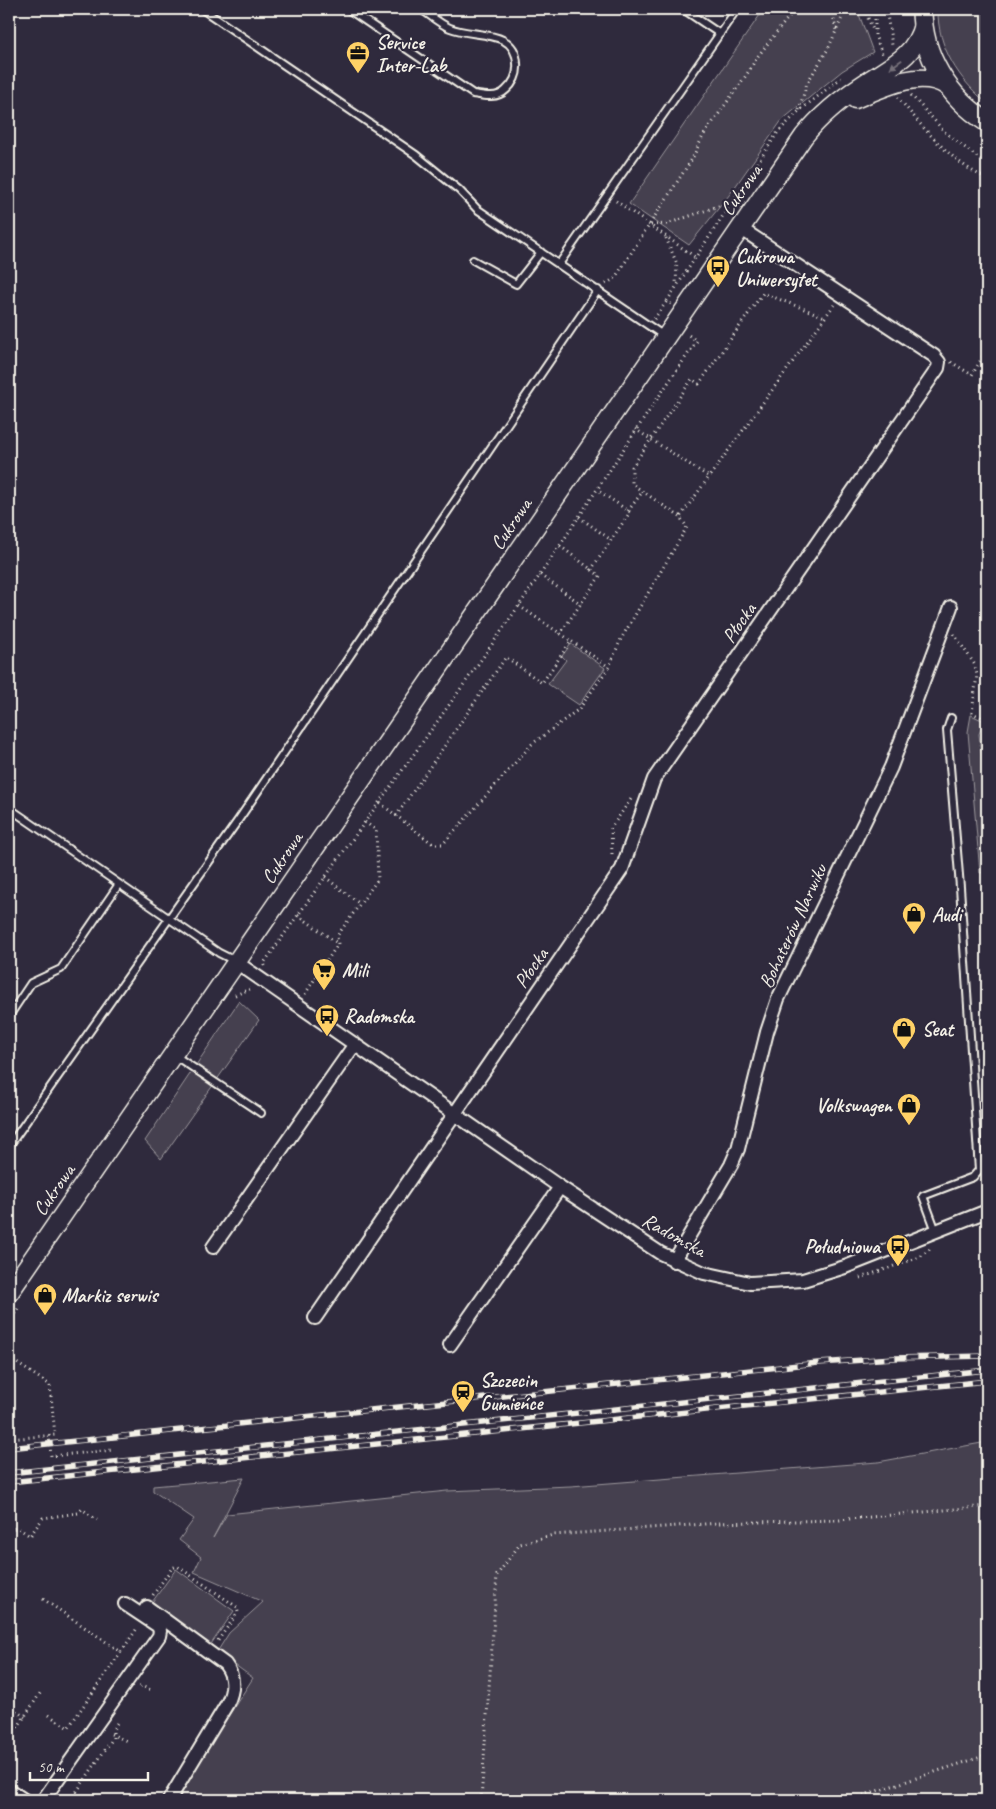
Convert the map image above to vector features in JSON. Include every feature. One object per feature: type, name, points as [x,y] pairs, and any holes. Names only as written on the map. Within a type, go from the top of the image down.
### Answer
[{"type":"main road","points":[[923,17],[931,57],[947,86],[984,122]]},
{"type":"street","name":"Cukrowa","points":[[9,1293],[804,136],[826,113],[865,83],[905,57],[915,46],[923,17]]},
{"type":"street","name":"Cukrowa","points":[[826,113],[870,92],[907,81],[928,79],[947,86]]},
{"type":"street","points":[[740,228],[934,356],[939,362]]},
{"type":"street","name":"Płocka","points":[[454,1113],[622,869],[654,779],[938,368],[939,362]]},
{"type":"street","name":"Bohaterów Narwiku","points":[[674,1261],[731,1165],[738,1149],[766,1032],[778,999],[891,767],[951,607]]},
{"type":"street","name":"Radomska","points":[[236,962],[560,1187],[674,1261],[704,1274],[750,1283],[784,1283],[825,1274],[987,1211]]},
{"type":"street","points":[[213,1247],[355,1044]]},
{"type":"street","points":[[315,1318],[454,1113]]},
{"type":"street","points":[[450,1344],[560,1187]]},
{"type":"street","points":[[125,1604],[145,1611],[210,1653],[228,1669],[233,1685],[232,1696],[170,1800]]},
{"type":"street","points":[[43,1800],[159,1636],[158,1626],[145,1611]]},
{"type":"street","points":[[9,1790],[24,1800]]},
{"type":"lane","points":[[202,9],[416,155],[459,190],[477,209],[665,337]]},
{"type":"lane","points":[[348,9],[474,94],[489,97],[504,92],[514,83],[518,69],[517,57],[502,38],[467,33],[449,28],[421,9]]},
{"type":"lane","points":[[682,9],[720,34]]},
{"type":"lane","points":[[559,264],[737,9]]},
{"type":"lane","points":[[474,260],[516,284],[541,252]]},
{"type":"lane","points":[[9,1146],[170,919],[598,290]]},
{"type":"lane","points":[[936,1231],[923,1196],[973,1177],[978,1170],[960,887],[947,730],[951,718]]},
{"type":"lane","points":[[9,808],[236,962]]},
{"type":"lane","points":[[9,1016],[31,983],[61,969],[119,884]]},
{"type":"lane","points":[[173,1054],[260,1113]]},
{"type":"path","points":[[598,290],[615,278],[692,159],[703,136],[758,56],[795,9]]},
{"type":"path","points":[[832,9],[836,30]]},
{"type":"path","points":[[799,111],[807,83],[828,49],[846,9]]},
{"type":"path","points":[[864,9],[885,62]]},
{"type":"path","points":[[875,9],[875,35]]},
{"type":"path","points":[[886,9],[893,47]]},
{"type":"path","points":[[909,92],[945,132],[987,165]]},
{"type":"path","points":[[905,105],[934,139],[962,163],[986,179],[987,220]]},
{"type":"path","points":[[650,225],[667,224],[732,201]]},
{"type":"path","points":[[623,206],[695,256]]},
{"type":"path","points":[[662,233],[671,246],[676,259],[678,273],[676,287]]},
{"type":"path","points":[[380,803],[433,844],[443,844],[448,841],[532,744],[579,709],[609,667],[621,639],[687,527],[680,517],[632,484],[632,467],[692,379],[699,384],[763,293],[825,317]]},
{"type":"path","points":[[649,326],[666,301]]},
{"type":"path","points":[[680,517],[836,301]]},
{"type":"path","points":[[939,362],[953,362],[972,375],[983,356],[987,356],[987,318]]},
{"type":"path","points":[[264,963],[519,606],[636,429],[697,341],[683,331]]},
{"type":"path","points":[[636,429],[709,477]]},
{"type":"path","points":[[597,490],[628,511]]},
{"type":"path","points":[[591,570],[642,491]]},
{"type":"path","points":[[579,517],[611,540]]},
{"type":"path","points":[[560,546],[600,576],[560,634]]},
{"type":"path","points":[[540,574],[581,604]]},
{"type":"path","points":[[519,606],[609,667]]},
{"type":"path","points":[[945,621],[975,665],[976,675],[972,712],[987,720]]},
{"type":"path","points":[[396,816],[506,657],[542,683],[570,641]]},
{"type":"path","points":[[987,727],[984,732],[987,777]]},
{"type":"path","points":[[303,996],[338,944],[337,936],[378,879],[376,830],[365,822]]},
{"type":"path","points":[[325,877],[360,904]]},
{"type":"path","points":[[298,915],[338,944]]},
{"type":"path","points":[[858,1278],[920,1257],[933,1247]]},
{"type":"path","points":[[9,1358],[50,1385],[55,1434],[9,1440]]},
{"type":"path","points":[[49,1435],[51,1456],[112,1450]]},
{"type":"path","points":[[481,1800],[498,1575],[520,1544],[554,1535],[719,1524],[839,1520],[987,1506]]},
{"type":"path","points":[[9,1529],[18,1528],[30,1536],[43,1518],[78,1513],[82,1509],[98,1520]]},
{"type":"path","points":[[49,1715],[68,1728],[141,1623],[147,1603],[172,1568],[177,1566],[237,1607],[238,1612],[210,1653]]},
{"type":"path","points":[[43,1599],[121,1652]]},
{"type":"path","points":[[136,1693],[141,1686],[151,1690]]},
{"type":"path","points":[[9,1740],[40,1692]]},
{"type":"path","points":[[16,1711],[24,1717]]},
{"type":"path","points":[[72,1800],[113,1736],[113,1729],[122,1715]]},
{"type":"path","points":[[96,1725],[113,1736],[129,1742]]},
{"type":"path","points":[[849,1800],[987,1755]]},
{"type":"path","points":[[76,1794],[88,1800]]},
{"type":"shaded area","points":[[764,9],[857,9],[873,52],[842,71],[782,120],[730,194],[689,245],[629,204]]},
{"type":"shaded area","points":[[938,9],[987,9],[987,103],[967,84],[952,62],[941,36]]},
{"type":"shaded area","points":[[571,644],[605,668],[579,705],[548,684],[566,660],[562,656]]},
{"type":"shaded area","points":[[971,715],[984,721],[979,734],[987,801],[987,872],[980,873],[968,732]]},
{"type":"shaded area","points":[[239,1001],[259,1020],[161,1159],[145,1141]]},
{"type":"shaded area","points":[[987,1442],[987,1800],[174,1800],[253,1678],[217,1652],[229,1633],[263,1602],[194,1572],[201,1557],[179,1540],[194,1519],[153,1491],[153,1486],[244,1478],[213,1538],[227,1514],[447,1491],[571,1486],[878,1462]]},
{"type":"shaded area","points":[[176,1569],[234,1611],[209,1647],[150,1605]]},
{"type":"railway","points":[[9,1448],[818,1363],[894,1358],[987,1356]]},
{"type":"railway","points":[[9,1473],[987,1370]]},
{"type":"railway","points":[[9,1482],[987,1381]]},
{"type":"place","name":"Service Inter-Lab","points":[[358,74]]},
{"type":"place","name":"Cukrowa Uniwersytet","points":[[718,288]]},
{"type":"place","name":"Audi","points":[[914,935]]},
{"type":"place","name":"Mili","points":[[324,991]]},
{"type":"place","name":"Radomska","points":[[327,1037]]},
{"type":"place","name":"Seat","points":[[904,1050]]},
{"type":"place","name":"Volkswagen","points":[[909,1126]]},
{"type":"place","name":"Południowa","points":[[898,1267]]},
{"type":"place","name":"Markiz serwis","points":[[45,1316]]},
{"type":"place","name":"Szczecin Gumieńce","points":[[463,1413]]}]
